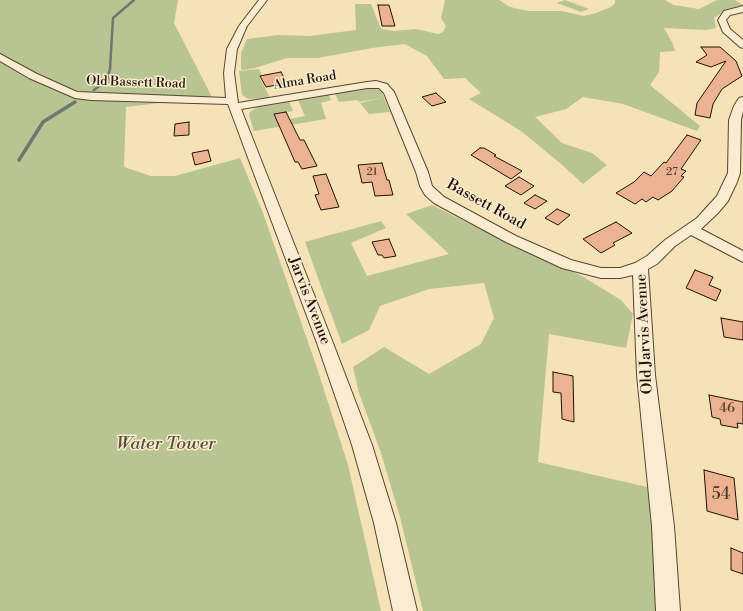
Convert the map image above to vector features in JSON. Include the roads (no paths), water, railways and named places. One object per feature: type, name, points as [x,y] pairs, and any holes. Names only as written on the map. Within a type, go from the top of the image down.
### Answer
[{"type":"street","name":"Jarvis Avenue","points":[[263,0],[243,26],[232,49],[229,73],[233,104],[243,126],[360,439],[385,523],[406,611]]},
{"type":"street","points":[[743,9],[727,13],[723,17],[722,21],[726,30],[743,46]]},
{"type":"street","name":"Old Bassett Road","points":[[0,57],[33,76],[76,95],[91,97],[130,96],[233,104]]},
{"type":"street","name":"Alma Road","points":[[233,104],[367,85],[381,85]]},
{"type":"street","name":"Bassett Road","points":[[381,85],[387,88],[416,156],[426,186],[439,200],[510,239],[567,264],[590,271],[611,274],[629,272],[640,267]]},
{"type":"street","name":"Old Jarvis Avenue","points":[[668,611],[664,526],[646,375],[640,267],[652,260],[664,248],[702,221],[719,204],[731,182],[735,166],[733,142],[735,120],[739,106],[743,100]]},
{"type":"street","points":[[690,229],[743,257]]},
{"type":"waterway","points":[[94,90],[107,80],[110,69],[113,18],[134,0]]},
{"type":"waterway","points":[[19,160],[43,122],[75,102]]},
{"type":"park label","name":"Water Tower","points":[[166,445]]}]
